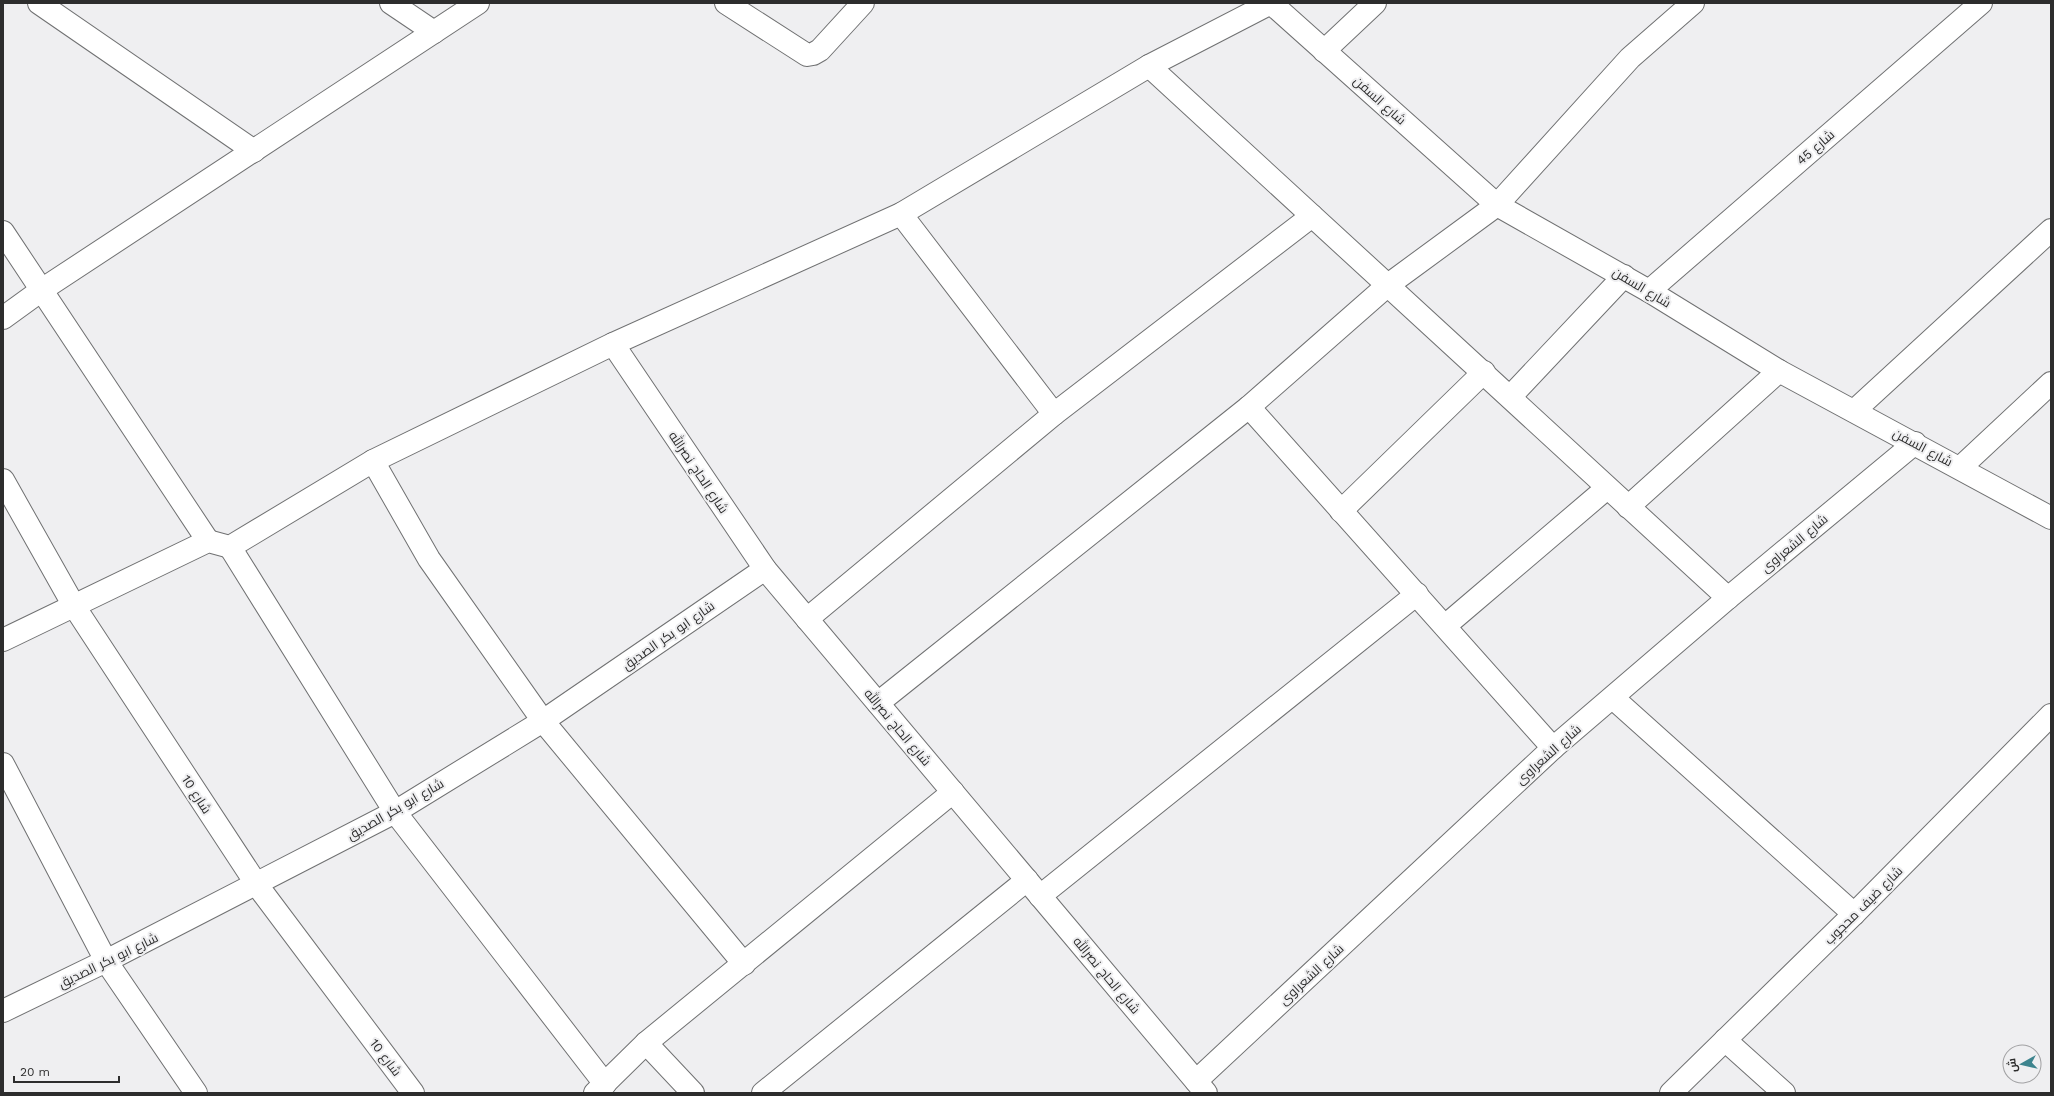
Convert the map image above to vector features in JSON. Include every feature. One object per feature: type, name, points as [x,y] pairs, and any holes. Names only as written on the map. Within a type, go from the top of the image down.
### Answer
[{"type":"street","points":[[39,3],[254,150]]},
{"type":"street","points":[[391,3],[434,32]]},
{"type":"street","points":[[3,318],[43,289],[478,3]]},
{"type":"street","points":[[726,3],[806,55],[813,54],[820,50],[863,3]]},
{"type":"street","points":[[230,547],[373,461],[613,344],[901,214],[1149,66],[1271,3]]},
{"type":"street","name":"شارع السفن","points":[[1271,3],[1497,205],[1649,290],[1779,372],[1961,467],[2051,518]]},
{"type":"street","points":[[1324,50],[1375,3]]},
{"type":"street","points":[[878,703],[1249,407],[1388,286],[1497,205],[1630,58],[1693,3]]},
{"type":"street","name":"شارع 45","points":[[1649,290],[1982,3]]},
{"type":"street","points":[[1149,66],[1388,286],[1484,372],[1607,488],[1728,598]]},
{"type":"street","points":[[901,214],[1054,414]]},
{"type":"street","points":[[807,618],[1054,414],[1312,216]]},
{"type":"street","points":[[1854,411],[2051,230]]},
{"type":"street","points":[[3,232],[43,289],[208,541]]},
{"type":"street","points":[[1510,397],[1624,276]]},
{"type":"street","name":"شارع الحاج نصرالله","points":[[613,344],[765,568],[1201,1087]]},
{"type":"street","points":[[1342,511],[1484,372]]},
{"type":"street","points":[[1628,507],[1779,372]]},
{"type":"street","points":[[1961,467],[2051,383]]},
{"type":"street","points":[[1249,407],[1553,748]]},
{"type":"street","name":"شارع الشعراوى","points":[[1201,1087],[1553,748],[1728,598],[1915,443]]},
{"type":"street","points":[[373,461],[429,559],[543,721],[744,964]]},
{"type":"street","name":"شارع 10","points":[[3,480],[74,606],[257,885],[413,1093]]},
{"type":"street","points":[[1445,626],[1607,488]]},
{"type":"street","points":[[3,640],[208,541],[230,547],[394,812],[600,1088],[646,1043],[953,792]]},
{"type":"street","name":"شارع ابو بكر الصديق","points":[[3,1011],[257,885],[394,812],[543,721],[765,568]]},
{"type":"street","points":[[763,1093],[1417,594]]},
{"type":"street","points":[[1613,698],[1854,914]]},
{"type":"street","name":"شارع ضيف محجوب","points":[[1671,1093],[1854,914],[2051,715]]},
{"type":"street","points":[[3,764],[106,961],[196,1093]]},
{"type":"street","points":[[1725,1040],[1784,1093]]},
{"type":"street","points":[[646,1043],[693,1093]]}]
